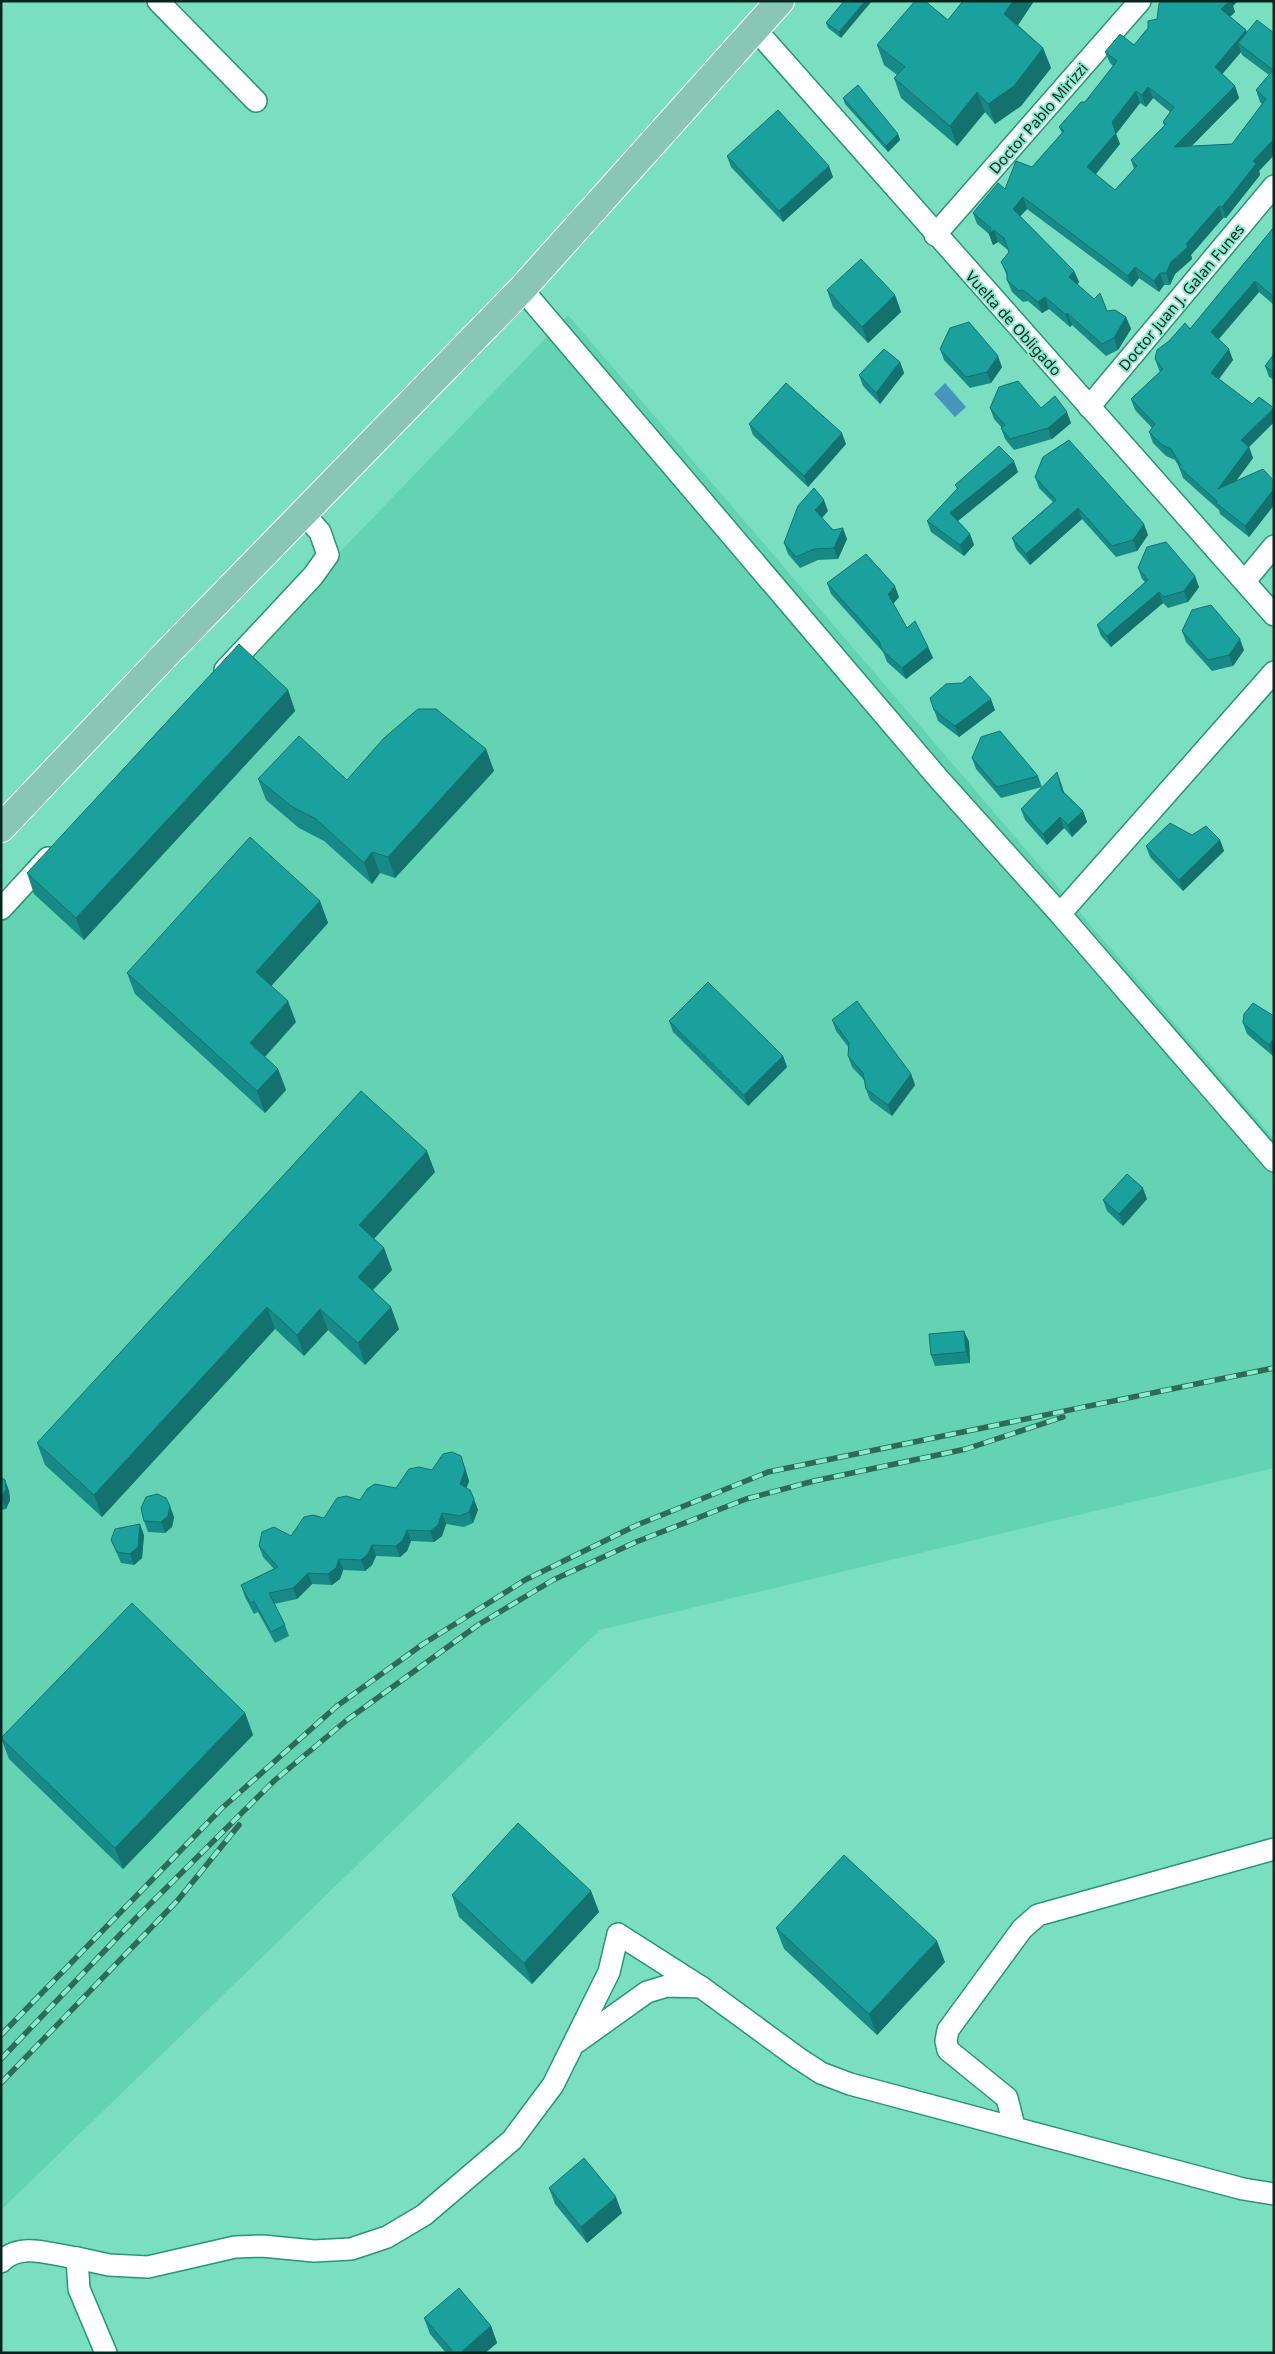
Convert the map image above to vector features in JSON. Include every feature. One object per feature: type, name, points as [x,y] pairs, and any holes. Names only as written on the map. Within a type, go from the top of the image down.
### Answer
[{"type":"main road","points":[[4,822],[522,289],[780,1]]},
{"type":"street","points":[[158,1],[256,100]]},
{"type":"street","name":"Doctor Pablo Mirizzi","points":[[935,235],[1140,1]]},
{"type":"street","name":"Vuelta de Obligado","points":[[756,30],[935,235],[1274,615]]},
{"type":"street","name":"Doctor Juan J. Galan Funes","points":[[1089,407],[1274,186]]},
{"type":"street","points":[[522,289],[932,771],[1060,914],[1274,1161]]},
{"type":"street","points":[[211,684],[313,576],[328,555],[320,532],[304,514]]},
{"type":"street","points":[[1245,581],[1274,546]]},
{"type":"street","points":[[1060,914],[1274,672]]},
{"type":"street","points":[[1,909],[62,844]]},
{"type":"street","points":[[1014,2126],[1007,2098],[948,2050],[946,2041],[948,2030],[1022,1929],[1038,1914],[1274,1849]]},
{"type":"street","points":[[1,2262],[9,2254],[24,2250],[78,2258],[109,2265],[148,2266],[236,2247],[262,2246],[314,2251],[351,2249],[387,2237],[424,2215],[512,2140],[553,2085],[610,1972],[618,1934],[701,1987],[821,2073],[850,2084],[1014,2126],[1243,2189],[1274,2194]]},
{"type":"street","points":[[574,2043],[647,1992],[667,1986],[701,1987]]},
{"type":"street","points":[[78,2258],[79,2289],[106,2353]]},
{"type":"shaded area","points":[[568,315],[1274,1139],[1274,1468],[600,1630],[1,2210],[1,904]]},
{"type":"water","points":[[945,383],[966,407],[955,417],[934,394]]},
{"type":"building","points":[[844,1],[865,1],[839,32],[826,23]]},
{"type":"building","points":[[915,1],[925,1],[948,20],[963,1],[1013,1],[1004,14],[1043,48],[1014,86],[988,104],[977,92],[950,126],[894,78],[905,67],[877,45]]},
{"type":"building","points":[[1161,1],[1230,1],[1221,9],[1246,30],[1215,67],[1235,86],[1174,147],[1232,144],[1266,99],[1256,90],[1273,70],[1238,43],[1257,20],[1274,33],[1274,139],[1253,161],[1256,164],[1222,207],[1219,206],[1186,244],[1188,247],[1171,262],[1166,273],[1160,273],[1154,281],[1135,267],[1128,276],[1023,197],[1013,209],[1074,271],[1069,277],[1094,299],[1100,293],[1107,311],[1115,310],[1126,317],[1114,338],[1102,344],[1067,313],[1066,315],[1045,297],[1038,302],[1023,290],[1019,291],[1007,280],[1007,272],[1001,262],[1009,252],[1004,238],[994,230],[989,234],[991,228],[973,213],[998,183],[1005,189],[1016,161],[1032,167],[1064,131],[1059,127],[1081,102],[1085,102],[1117,61],[1105,52],[1120,34],[1134,45],[1148,28],[1148,21],[1157,19]],"holes":[[[1148,87],[1174,107],[1163,122],[1166,124],[1131,160],[1137,166],[1115,190],[1087,167],[1116,133],[1112,122],[1136,91],[1142,95]]]},
{"type":"building","points":[[858,85],[898,134],[886,146],[843,98]]},
{"type":"building","points":[[778,110],[829,166],[779,211],[727,156]]},
{"type":"building","points":[[1274,227],[1274,297],[1255,281],[1211,332],[1229,349],[1211,373],[1252,404],[1259,397],[1274,408],[1241,440],[1249,447],[1218,489],[1263,469],[1274,481],[1274,489],[1245,526],[1216,503],[1217,501],[1179,467],[1181,465],[1171,449],[1162,445],[1149,432],[1155,424],[1131,399],[1163,369],[1155,359],[1157,350],[1169,341],[1185,323],[1190,329]]},
{"type":"building","points":[[861,259],[895,295],[862,327],[827,290]]},
{"type":"building","points":[[969,322],[998,356],[987,372],[966,377],[940,349],[950,328]]},
{"type":"building","points":[[884,349],[900,362],[876,393],[859,375]]},
{"type":"building","points":[[1274,354],[1274,372],[1265,366]]},
{"type":"building","points":[[1018,381],[1041,408],[1055,396],[1067,412],[1048,428],[1010,439],[1001,428],[1005,425],[990,408],[999,387]]},
{"type":"building","points":[[786,383],[842,433],[804,476],[749,424]]},
{"type":"building","points":[[1069,440],[1144,524],[1133,540],[1112,546],[1078,508],[1026,554],[1012,538],[1056,500],[1035,477],[1043,457]]},
{"type":"building","points":[[999,446],[1014,461],[950,513],[970,534],[960,545],[927,521],[958,488],[955,485]]},
{"type":"building","points":[[814,488],[824,500],[815,510],[833,530],[843,528],[834,548],[814,549],[796,557],[784,543],[798,506]]},
{"type":"building","points":[[1166,542],[1195,576],[1184,591],[1164,597],[1159,592],[1107,636],[1097,625],[1148,580],[1138,568],[1147,547]]},
{"type":"building","points":[[866,554],[895,586],[888,594],[907,628],[915,621],[928,647],[902,668],[883,651],[879,641],[827,583]]},
{"type":"building","points":[[1211,605],[1240,639],[1229,655],[1208,660],[1182,631],[1192,610]]},
{"type":"building","points":[[239,644],[288,690],[76,918],[27,873]]},
{"type":"building","points":[[970,676],[991,699],[955,726],[934,710],[930,698],[946,684],[962,683]]},
{"type":"building","points":[[418,709],[436,709],[486,749],[388,857],[372,852],[364,863],[316,819],[291,806],[258,779],[299,736],[347,780],[384,738]]},
{"type":"building","points":[[1000,731],[1038,776],[997,787],[972,758],[981,737]]},
{"type":"building","points":[[1057,772],[1062,791],[1083,811],[1068,825],[1060,817],[1043,834],[1021,809]]},
{"type":"building","points":[[1170,823],[1192,835],[1206,826],[1220,840],[1179,880],[1146,846]]},
{"type":"building","points":[[250,837],[320,901],[256,972],[288,1001],[250,1043],[278,1069],[257,1091],[127,973]]},
{"type":"building","points":[[708,982],[783,1056],[744,1095],[669,1021]]},
{"type":"building","points":[[857,1001],[911,1074],[888,1105],[866,1089],[863,1073],[848,1056],[849,1043],[832,1020]]},
{"type":"building","points":[[1253,1003],[1274,1016],[1274,1038],[1269,1045],[1243,1023],[1244,1014]]},
{"type":"building","points":[[361,1091],[427,1151],[359,1225],[384,1248],[358,1277],[391,1307],[358,1343],[320,1309],[297,1335],[267,1307],[94,1495],[37,1443]]},
{"type":"building","points":[[1127,1174],[1143,1188],[1119,1214],[1103,1200]]},
{"type":"building","points":[[964,1331],[966,1352],[931,1355],[929,1334]]},
{"type":"building","points":[[452,1452],[461,1456],[465,1470],[460,1484],[470,1490],[474,1499],[469,1512],[460,1516],[442,1513],[438,1525],[430,1531],[407,1530],[403,1540],[396,1546],[372,1545],[368,1554],[361,1560],[339,1559],[336,1568],[328,1574],[308,1573],[293,1588],[269,1593],[285,1625],[271,1632],[254,1601],[250,1603],[241,1585],[278,1567],[259,1546],[262,1532],[274,1527],[291,1536],[304,1517],[313,1515],[324,1518],[337,1498],[346,1496],[360,1500],[367,1489],[375,1484],[396,1488],[409,1469],[419,1467],[432,1470],[443,1454]]},
{"type":"building","points":[[1,1477],[5,1480],[6,1489],[1,1498]]},
{"type":"building","points":[[157,1494],[166,1498],[170,1506],[168,1516],[161,1522],[144,1521],[141,1508],[146,1497]]},
{"type":"building","points":[[140,1524],[138,1547],[130,1554],[117,1552],[111,1540],[115,1529]]},
{"type":"building","points":[[132,1603],[245,1713],[115,1848],[1,1738]]},
{"type":"building","points":[[518,1823],[591,1891],[524,1963],[452,1895]]},
{"type":"building","points":[[844,1855],[937,1941],[869,2014],[776,1928]]},
{"type":"building","points":[[584,2158],[616,2197],[581,2227],[549,2188]]},
{"type":"building","points":[[459,2288],[491,2326],[460,2353],[454,2353],[424,2318]]},
{"type":"railway","points":[[1,2035],[221,1809],[337,1706],[423,1644],[525,1580],[637,1525],[768,1472],[1274,1368]]},
{"type":"railway","points":[[1,2059],[136,1918],[275,1780],[347,1720],[478,1625],[553,1580],[636,1542],[746,1499],[814,1481],[966,1449],[1063,1417]]},
{"type":"railway","points":[[1,2083],[178,1900],[239,1825]]}]
